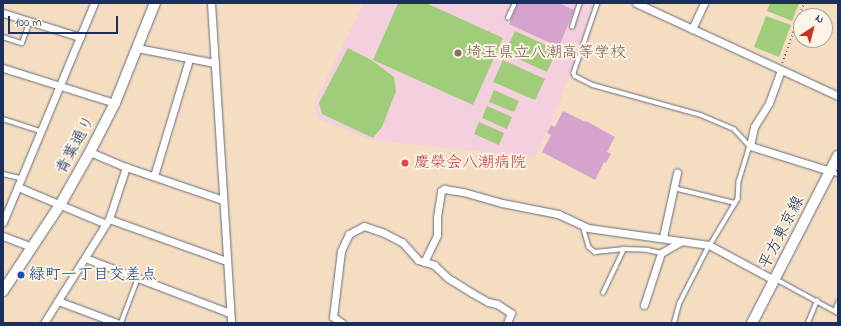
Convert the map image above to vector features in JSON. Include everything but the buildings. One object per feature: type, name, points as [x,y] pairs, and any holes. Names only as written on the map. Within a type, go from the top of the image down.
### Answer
[{"type":"street","points":[[3,222],[94,3]]},
{"type":"street","name":"青葉通り","points":[[3,291],[60,205],[90,152],[115,102],[155,3]]},
{"type":"street","points":[[211,3],[231,323]]},
{"type":"street","points":[[636,3],[838,96]]},
{"type":"street","points":[[692,29],[704,3]]},
{"type":"street","points":[[3,14],[80,37]]},
{"type":"street","points":[[137,48],[215,63]]},
{"type":"street","points":[[154,176],[189,59]]},
{"type":"street","points":[[3,68],[115,102]]},
{"type":"street","points":[[780,69],[769,103],[756,120],[750,146],[834,173]]},
{"type":"street","points":[[90,152],[223,200]]},
{"type":"street","name":"平方東京線","points":[[752,323],[774,279],[834,173],[838,156]]},
{"type":"street","points":[[44,323],[108,222],[126,166]]},
{"type":"street","points":[[663,237],[677,173]]},
{"type":"street","points":[[18,187],[60,205],[226,261]]},
{"type":"street","points":[[424,262],[437,235],[437,217],[441,191],[444,189],[463,192],[502,203],[558,214],[588,228],[663,237],[709,245],[774,279]]},
{"type":"street","points":[[342,323],[333,317],[341,251],[349,234],[364,226],[384,233],[402,242],[418,260],[434,265],[448,278],[472,293],[488,302],[497,304],[511,313],[507,323]]},
{"type":"street","points":[[3,236],[32,247]]},
{"type":"street","points":[[644,305],[661,253],[682,241]]},
{"type":"street","points":[[85,258],[230,312]]},
{"type":"street","points":[[58,301],[117,323]]},
{"type":"lane","points":[[508,18],[515,3]]},
{"type":"lane","points":[[572,27],[580,3]]},
{"type":"lane","points":[[598,3],[574,73],[578,79],[593,85],[701,115],[734,129],[750,146],[739,181],[738,199],[709,245],[679,304],[674,323]]},
{"type":"lane","points":[[3,37],[22,43],[30,21]]},
{"type":"lane","points":[[3,119],[40,131]]},
{"type":"lane","points":[[3,174],[20,178]]},
{"type":"lane","points":[[674,188],[735,203]]},
{"type":"lane","points":[[582,225],[588,247],[595,252],[624,249],[648,250],[661,253]]},
{"type":"lane","points":[[603,292],[624,249]]},
{"type":"lane","points":[[120,323],[138,278]]},
{"type":"lane","points":[[774,279],[837,312],[838,303]]},
{"type":"lane","points":[[808,323],[817,301]]},
{"type":"path","points":[[780,69],[804,3]]},
{"type":"shaded area","name":"埼玉県立八潮高等学校","points":[[364,3],[594,3],[558,107],[535,157],[372,140],[317,118],[315,102]]},
{"type":"green space","points":[[398,3],[426,3],[503,38],[473,105],[373,60]]},
{"type":"green space","points":[[770,3],[799,3],[797,8],[793,8],[792,21],[767,11]]},
{"type":"green space","points":[[766,16],[791,25],[779,57],[754,47]]},
{"type":"green space","points":[[515,31],[557,50],[547,72],[505,53]]},
{"type":"green space","points":[[348,48],[373,61],[394,77],[396,91],[382,127],[373,138],[322,114],[319,103]]},
{"type":"green space","points":[[503,60],[545,79],[535,100],[493,82]]},
{"type":"green space","points":[[494,90],[519,101],[514,112],[489,102]]},
{"type":"green space","points":[[487,106],[512,117],[507,129],[482,118]]},
{"type":"green space","points":[[479,122],[504,133],[499,145],[474,134]]},
{"type":"place","name":"埼玉県立八潮高等学校","points":[[458,53]]},
{"type":"place","name":"慶榮会八潮病院","points":[[405,163]]},
{"type":"place","name":"緑町一丁目交差点","points":[[21,275]]}]
